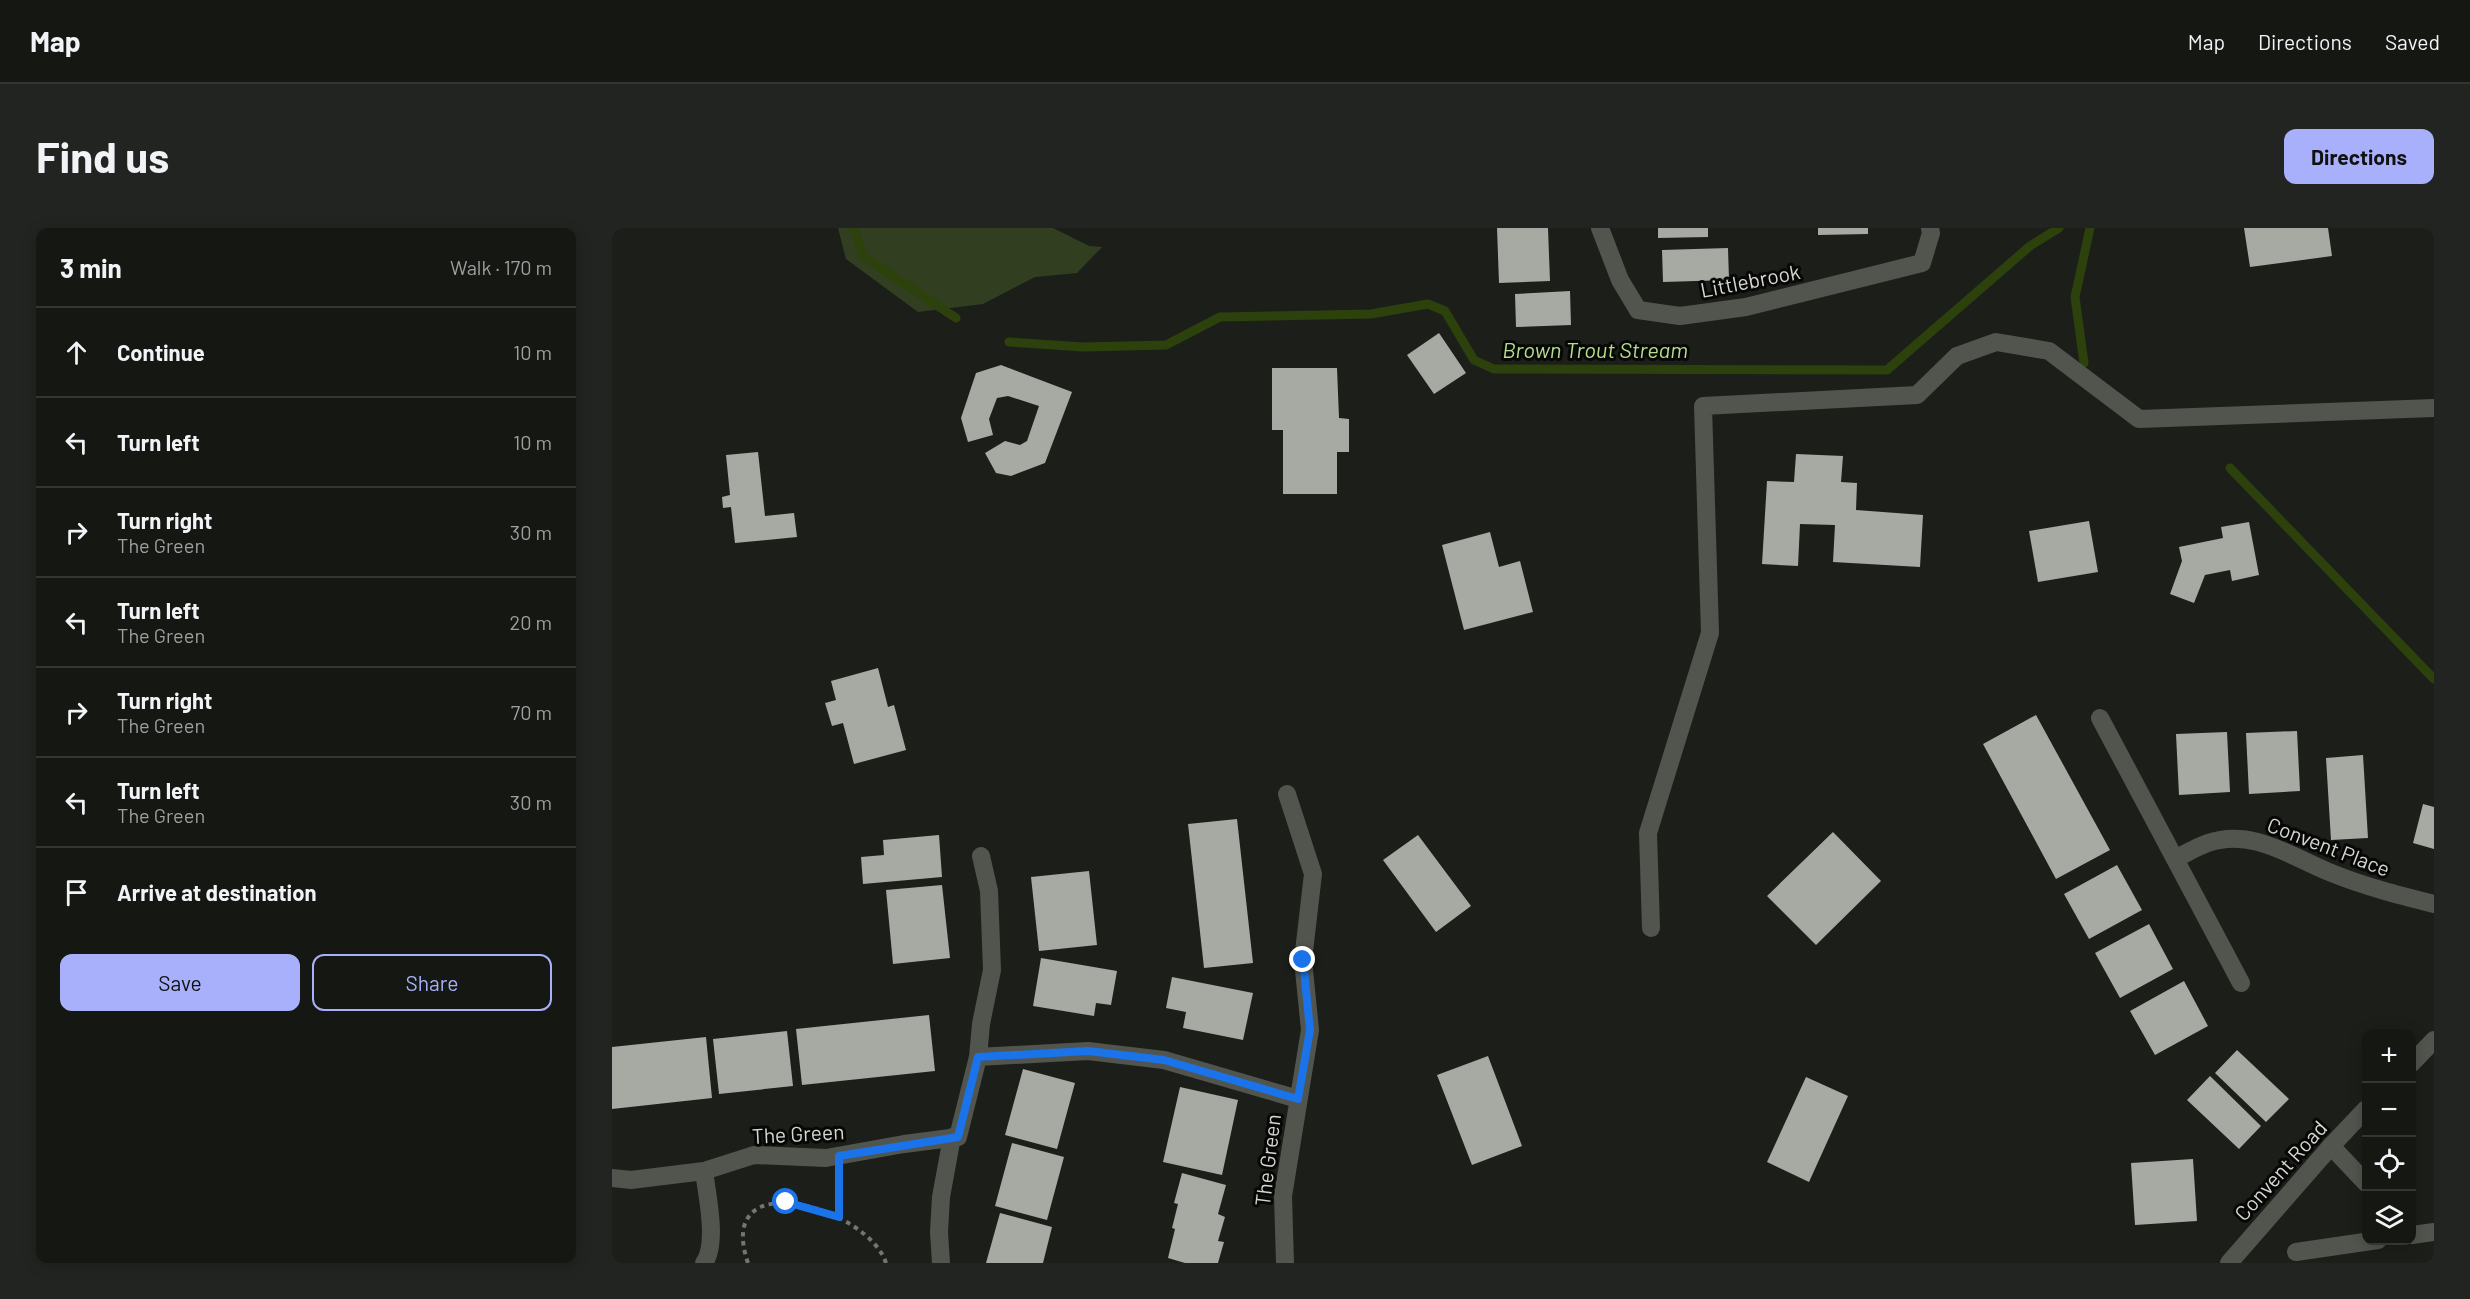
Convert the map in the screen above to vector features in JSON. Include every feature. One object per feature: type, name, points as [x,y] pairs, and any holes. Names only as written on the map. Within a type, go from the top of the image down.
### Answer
[{"type":"street","name":"Littlebrook","points":[[1600,228],[1620,280],[1638,310],[1680,316],[1746,308],[1922,263],[1931,234],[1930,228]]},
{"type":"street","points":[[1651,928],[1648,833],[1710,633],[1703,406],[1917,395],[1957,356],[1996,342],[2049,351],[2139,419],[2434,408]]},
{"type":"street","points":[[2100,717],[2241,984]]},
{"type":"street","name":"The Green","points":[[1285,1263],[1283,1196],[1310,1030],[1303,960],[1313,874],[1287,794]]},
{"type":"street","name":"Convent Place","points":[[2175,859],[2209,843],[2237,839],[2263,842],[2328,872],[2385,892],[2434,904]]},
{"type":"street","points":[[941,1263],[939,1232],[941,1197],[952,1137],[958,1137],[978,1057],[981,1024],[992,970],[989,891],[981,856]]},
{"type":"street","points":[[2416,1059],[2434,1040]]},
{"type":"street","name":"The Green","points":[[978,1057],[1088,1051],[1154,1059],[1298,1099]]},
{"type":"street","name":"Convent Road","points":[[2229,1263],[2331,1146],[2362,1114]]},
{"type":"street","name":"The Green","points":[[612,1178],[631,1180],[704,1171],[754,1155],[826,1158],[952,1137]]},
{"type":"street","points":[[2331,1146],[2362,1178]]},
{"type":"street","points":[[704,1171],[711,1231],[709,1256],[704,1263]]},
{"type":"street","points":[[2416,1235],[2434,1232]]},
{"type":"street","points":[[2296,1252],[2362,1242]]},
{"type":"path","points":[[839,1156],[839,1217]]},
{"type":"path","points":[[748,1263],[743,1247],[743,1225],[751,1213],[770,1204],[786,1202],[839,1217],[866,1235],[883,1253],[886,1263]]},
{"type":"green space","points":[[838,228],[1053,228],[1089,246],[1102,247],[1077,273],[1035,277],[983,304],[918,312],[846,259]]},
{"type":"building","points":[[1497,228],[1548,228],[1550,281],[1499,283]]},
{"type":"building","points":[[1658,228],[1708,228],[1708,237],[1658,238]]},
{"type":"building","points":[[1818,228],[1868,228],[1868,234],[1818,235]]},
{"type":"building","points":[[2244,228],[2328,228],[2332,256],[2250,267]]},
{"type":"building","points":[[1728,248],[1729,280],[1663,282],[1662,250]]},
{"type":"building","points":[[1570,291],[1571,325],[1516,327],[1515,294]]},
{"type":"building","points":[[1439,333],[1466,373],[1434,394],[1407,355]]},
{"type":"building","points":[[1001,365],[1072,392],[1045,463],[1011,476],[996,473],[985,453],[1005,441],[1020,445],[1027,441],[1039,406],[1008,396],[997,398],[989,419],[993,435],[968,442],[961,418],[976,373]]},
{"type":"building","points":[[1272,368],[1337,368],[1339,418],[1349,419],[1349,452],[1337,452],[1337,494],[1283,494],[1283,430],[1272,430]]},
{"type":"building","points":[[758,452],[765,516],[794,513],[797,537],[735,543],[731,507],[723,508],[722,497],[730,495],[726,455]]},
{"type":"building","points":[[1796,454],[1843,456],[1841,482],[1857,483],[1856,510],[1923,515],[1920,567],[1833,562],[1835,525],[1800,524],[1798,566],[1762,564],[1767,481],[1794,482]]},
{"type":"building","points":[[2089,521],[2098,572],[2038,582],[2029,531]]},
{"type":"building","points":[[2249,522],[2259,575],[2232,581],[2230,570],[2205,575],[2194,603],[2170,594],[2182,561],[2179,547],[2223,538],[2221,527]]},
{"type":"building","points":[[1490,532],[1499,567],[1520,561],[1533,612],[1464,630],[1442,545]]},
{"type":"building","points":[[878,668],[888,707],[894,705],[906,750],[854,764],[843,723],[832,726],[825,703],[836,700],[831,681]]},
{"type":"building","points":[[2036,715],[2110,850],[2056,879],[1983,744]]},
{"type":"building","points":[[2297,731],[2300,791],[2249,794],[2246,733]]},
{"type":"building","points":[[2227,732],[2230,792],[2179,795],[2176,734]]},
{"type":"building","points":[[2363,755],[2368,838],[2331,840],[2326,758]]},
{"type":"building","points":[[2423,804],[2434,807],[2434,849],[2413,843]]},
{"type":"building","points":[[1237,819],[1253,963],[1204,968],[1188,824]]},
{"type":"building","points":[[1833,832],[1881,881],[1816,945],[1767,896]]},
{"type":"building","points":[[939,835],[942,877],[863,884],[861,857],[884,855],[883,840]]},
{"type":"building","points":[[1418,835],[1471,906],[1436,932],[1383,860]]},
{"type":"building","points":[[2117,865],[2142,910],[2089,939],[2064,894]]},
{"type":"building","points":[[1089,871],[1097,945],[1039,951],[1031,877]]},
{"type":"building","points":[[942,885],[950,958],[893,964],[886,890]]},
{"type":"building","points":[[2149,924],[2173,969],[2120,998],[2095,953]]},
{"type":"building","points":[[1041,958],[1117,971],[1111,1005],[1096,1003],[1094,1016],[1033,1006]]},
{"type":"building","points":[[1172,977],[1253,993],[1243,1040],[1183,1028],[1186,1012],[1166,1008]]},
{"type":"building","points":[[2184,981],[2208,1026],[2155,1055],[2130,1011]]},
{"type":"building","points":[[929,1015],[935,1071],[802,1085],[796,1029]]},
{"type":"building","points":[[787,1031],[793,1086],[719,1094],[713,1039]]},
{"type":"building","points":[[706,1037],[712,1098],[612,1109],[612,1047]]},
{"type":"building","points":[[2237,1050],[2289,1099],[2266,1122],[2215,1073]]},
{"type":"building","points":[[1488,1056],[1522,1146],[1472,1165],[1437,1075]]},
{"type":"building","points":[[1023,1069],[1075,1083],[1057,1149],[1005,1135]]},
{"type":"building","points":[[2210,1076],[2261,1126],[2239,1149],[2187,1100]]},
{"type":"building","points":[[1806,1077],[1848,1096],[1809,1182],[1767,1162]]},
{"type":"building","points":[[1180,1087],[1238,1100],[1222,1175],[1163,1162]]},
{"type":"building","points":[[1012,1143],[1064,1157],[1047,1220],[995,1206]]},
{"type":"building","points":[[2193,1159],[2197,1221],[2135,1225],[2131,1163]]},
{"type":"building","points":[[1182,1173],[1226,1185],[1218,1214],[1225,1217],[1218,1241],[1224,1242],[1218,1263],[1185,1263],[1168,1258],[1178,1204],[1174,1203]]},
{"type":"building","points":[[1000,1213],[1052,1227],[1043,1263],[986,1263]]},
{"type":"waterway","name":"Brown Trout Stream","points":[[854,228],[864,257],[956,318]]},
{"type":"waterway","name":"Brown Trout Stream","points":[[1009,342],[1083,347],[1166,345],[1220,317],[1371,314],[1428,304],[1445,311],[1474,360],[1494,369],[1887,370],[2030,246],[2059,228]]},
{"type":"waterway","points":[[2084,363],[2075,297],[2090,228]]},
{"type":"waterway","points":[[2230,468],[2434,679]]},
{"type":"route","points":[[786,1202],[793,1202],[839,1217],[839,1156],[958,1137],[978,1057],[1088,1051],[1164,1060],[1298,1099],[1310,1030],[1303,960]]}]
